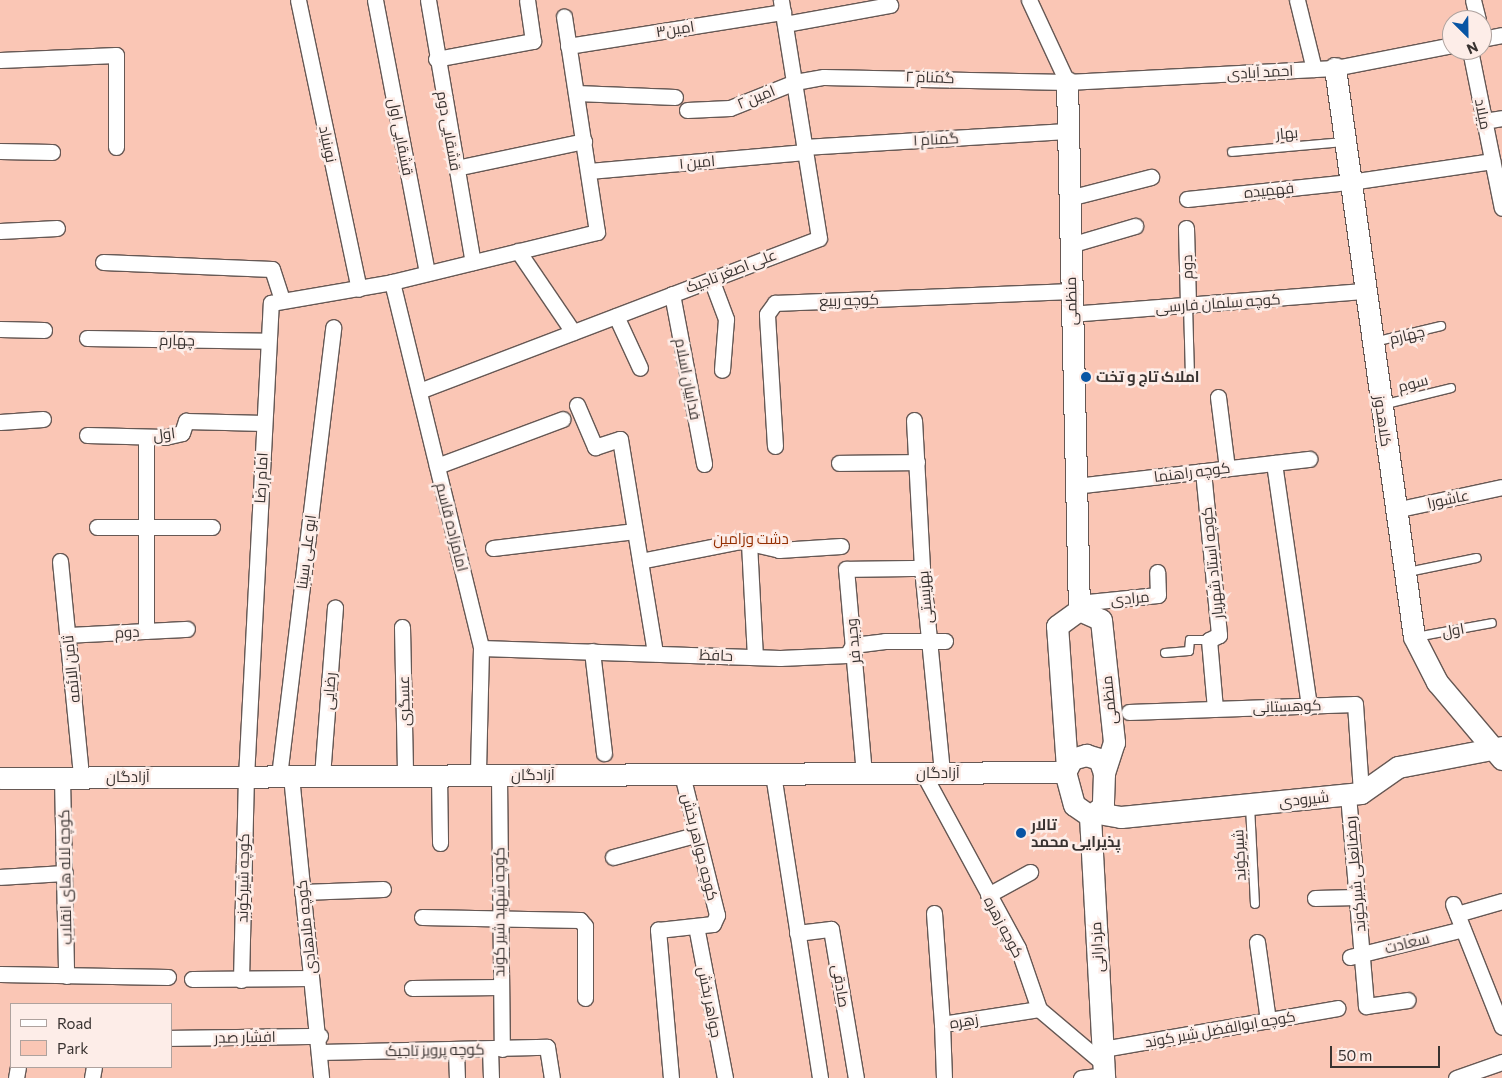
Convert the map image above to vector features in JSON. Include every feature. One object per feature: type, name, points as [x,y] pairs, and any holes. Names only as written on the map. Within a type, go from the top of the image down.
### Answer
[{"type":"main road","name":"کلاهدوز","points":[[1324,68],[1345,142],[1394,510],[1414,637],[1437,682],[1499,751]]},
{"type":"main road","name":"منظمی","points":[[1067,82],[1078,606],[1101,620],[1114,742],[1104,773]]},
{"type":"main road","points":[[1066,770],[1072,759],[1093,756],[1104,773],[1106,794],[1094,814],[1074,805],[1066,770],[1056,626],[1078,606]]},
{"type":"main road","name":"شیرودی","points":[[1094,814],[1121,817],[1354,794],[1398,767],[1499,751]]},
{"type":"main road","name":"آزادگان","points":[[0,778],[864,774],[1066,770]]},
{"type":"main road","name":"مزدارانی","points":[[1094,814],[1104,1066]]},
{"type":"street","name":"نوبنیاد","points":[[298,0],[359,289]]},
{"type":"street","name":"قشقایی اول","points":[[375,0],[427,273]]},
{"type":"street","name":"قشقایی دوم","points":[[428,0],[436,59],[473,262]]},
{"type":"street","points":[[436,59],[533,41],[527,0]]},
{"type":"street","name":"منظمی","points":[[1029,0],[1067,82]]},
{"type":"street","name":"کلاهدوز","points":[[1297,0],[1324,68]]},
{"type":"street","name":"امین۳","points":[[568,46],[783,12],[890,6]]},
{"type":"street","name":"علی اصغر تاجیک","points":[[419,392],[819,238],[783,12]]},
{"type":"street","points":[[103,262],[272,269],[282,299],[359,289],[392,282],[597,232],[564,17]]},
{"type":"street","name":"احمد آبادی","points":[[1067,82],[1324,68],[1442,47]]},
{"type":"street","points":[[0,60],[116,55],[116,147]]},
{"type":"street","name":"میلاد","points":[[1472,60],[1502,206]]},
{"type":"street","name":"گمنام ۲","points":[[794,82],[883,75],[1067,82]]},
{"type":"street","name":"امین ۲","points":[[687,110],[730,108],[794,82]]},
{"type":"street","points":[[576,93],[675,97]]},
{"type":"street","points":[[1484,121],[1502,118]]},
{"type":"street","name":"گمنام ۱","points":[[805,150],[1067,132]]},
{"type":"street","points":[[456,168],[584,141]]},
{"type":"street","name":"امین ۱","points":[[589,172],[805,150]]},
{"type":"street","points":[[0,151],[52,152]]},
{"type":"street","name":"فهمیده","points":[[1187,199],[1350,182],[1492,160]]},
{"type":"street","points":[[1068,198],[1151,177]]},
{"type":"street","points":[[1070,244],[1134,226]]},
{"type":"street","points":[[0,231],[57,228]]},
{"type":"street","name":"دوم","points":[[1186,228],[1188,305]]},
{"type":"street","points":[[518,251],[573,332]]},
{"type":"street","points":[[711,279],[726,319],[722,370]]},
{"type":"street","name":"امامزاده قاسم","points":[[392,282],[481,648],[488,776]]},
{"type":"street","name":"کوچه ربیع","points":[[775,446],[767,314],[775,303],[1071,291]]},
{"type":"street","name":"کوچه سلمان فارسی","points":[[1071,314],[1365,292]]},
{"type":"street","name":"فداییان اسلام","points":[[672,294],[704,464]]},
{"type":"street","name":"امام رضا","points":[[246,776],[268,341],[271,304],[282,299]]},
{"type":"street","points":[[616,316],[640,368]]},
{"type":"street","name":"ابو علی سینا","points":[[285,776],[333,327]]},
{"type":"street","points":[[0,329],[44,330]]},
{"type":"street","name":"چهارم","points":[[87,338],[268,341]]},
{"type":"street","points":[[1218,397],[1227,468]]},
{"type":"street","points":[[577,404],[595,447],[620,439],[655,653]]},
{"type":"street","points":[[0,422],[43,418]]},
{"type":"street","points":[[437,466],[563,419]]},
{"type":"street","name":"بهزیستی","points":[[914,420],[917,462],[915,568],[929,638],[933,773]]},
{"type":"street","name":"اول","points":[[87,435],[146,437],[182,433],[186,421],[264,423]]},
{"type":"street","points":[[146,437],[146,631]]},
{"type":"street","name":"کوچه راهنما","points":[[1076,486],[1309,459]]},
{"type":"street","points":[[839,463],[917,462]]},
{"type":"street","points":[[1274,463],[1309,706]]},
{"type":"street","name":"کوچه استاد شهریار","points":[[1203,471],[1219,635],[1209,640],[1215,709]]},
{"type":"street","name":"عاشورا","points":[[1394,510],[1502,487]]},
{"type":"street","points":[[98,527],[212,527]]},
{"type":"street","points":[[493,548],[635,531]]},
{"type":"street","points":[[640,561],[748,543],[779,550],[842,546]]},
{"type":"street","points":[[748,543],[755,657]]},
{"type":"street","name":"ثامن الائمه","points":[[60,561],[67,635],[72,778]]},
{"type":"street","name":"وحید فر","points":[[864,774],[846,569],[915,568]]},
{"type":"street","name":"مرادی","points":[[1078,606],[1158,596],[1157,572]]},
{"type":"street","name":"رضایی","points":[[322,776],[335,607]]},
{"type":"street","name":"عسگری","points":[[402,627],[406,776]]},
{"type":"street","name":"دوم","points":[[67,635],[187,629]]},
{"type":"street","name":"حافظ","points":[[481,648],[755,657],[847,655],[853,645],[929,638],[944,641]]},
{"type":"street","points":[[592,651],[604,752]]},
{"type":"street","name":"کوهستانی","points":[[1129,712],[1355,704],[1354,794]]},
{"type":"street","name":"کوچه زهره","points":[[933,773],[988,895],[1018,948],[1039,1009]]},
{"type":"street","points":[[773,774],[820,1078]]},
{"type":"street","name":"کوچه جواهر بخش","points":[[671,1078],[658,930],[713,924],[717,915],[695,835],[682,775]]},
{"type":"street","name":"کوچه شیرکوند","points":[[241,980],[246,776]]},
{"type":"street","name":"کوچه ملاهادی","points":[[285,776],[320,1036],[321,1078]]},
{"type":"street","points":[[440,776],[440,843]]},
{"type":"street","name":"کوچه شهید شیر کوند","points":[[488,776],[499,918],[499,987],[496,1049],[491,1078]]},
{"type":"street","name":"کوچه لاله های انقلاب","points":[[66,976],[66,873],[72,778]]},
{"type":"street","name":"رمضانعلی شیرکوند","points":[[1354,794],[1357,897],[1356,956],[1366,1006],[1408,1000]]},
{"type":"street","points":[[613,857],[695,835]]},
{"type":"street","points":[[988,895],[1030,872]]},
{"type":"street","points":[[0,877],[66,873]]},
{"type":"street","points":[[302,892],[384,889]]},
{"type":"street","points":[[1316,898],[1357,897]]},
{"type":"street","points":[[1502,901],[1455,909],[1502,1027]]},
{"type":"street","points":[[934,913],[942,1024]]},
{"type":"street","points":[[422,917],[584,922],[585,998]]},
{"type":"street","name":"جواهر بخش","points":[[696,926],[725,1078]]},
{"type":"street","name":"صادقی","points":[[797,933],[831,929],[856,1078]]},
{"type":"street","name":"سعادت","points":[[1356,956],[1463,929]]},
{"type":"street","points":[[1258,942],[1268,1020]]},
{"type":"street","points":[[0,974],[168,977]]},
{"type":"street","points":[[192,979],[311,978]]},
{"type":"street","points":[[412,988],[499,987]]},
{"type":"street","name":"کوچه ابوالفضل شیر کوند","points":[[1081,1078],[1104,1066],[1268,1020],[1337,1008]]},
{"type":"street","points":[[1039,1009],[1104,1066]]},
{"type":"street","name":"زهره","points":[[944,1078],[942,1024],[1039,1009]]},
{"type":"street","name":"افشار صدر","points":[[172,1038],[320,1036]]},
{"type":"street","name":"کوچه پرویز تاجیک","points":[[320,1052],[550,1049],[552,1078]]},
{"type":"street","points":[[456,1051],[457,1078]]},
{"type":"street","points":[[1456,1078],[1502,1062]]},
{"type":"lane","name":"بهار","points":[[1232,152],[1345,142]]},
{"type":"lane","points":[[1188,305],[1190,378]]},
{"type":"lane","name":"چهارم","points":[[1372,343],[1441,326]]},
{"type":"lane","name":"سوم","points":[[1380,406],[1452,388]]},
{"type":"lane","points":[[1403,573],[1478,558]]},
{"type":"lane","name":"اول","points":[[1414,637],[1492,623]]},
{"type":"lane","points":[[1165,652],[1189,651],[1190,640],[1209,640]]},
{"type":"lane","name":"شیرکوند","points":[[1250,804],[1255,904]]},
{"type":"green space","name":"دشت ورامین","points":[[0,0],[1502,0],[1502,1078],[0,1078]]},
{"type":"place","name":"املاک تاج و تخت","points":[[1086,377]]},
{"type":"place","name":"تالار پذیرایی محمد","points":[[1021,833]]}]
